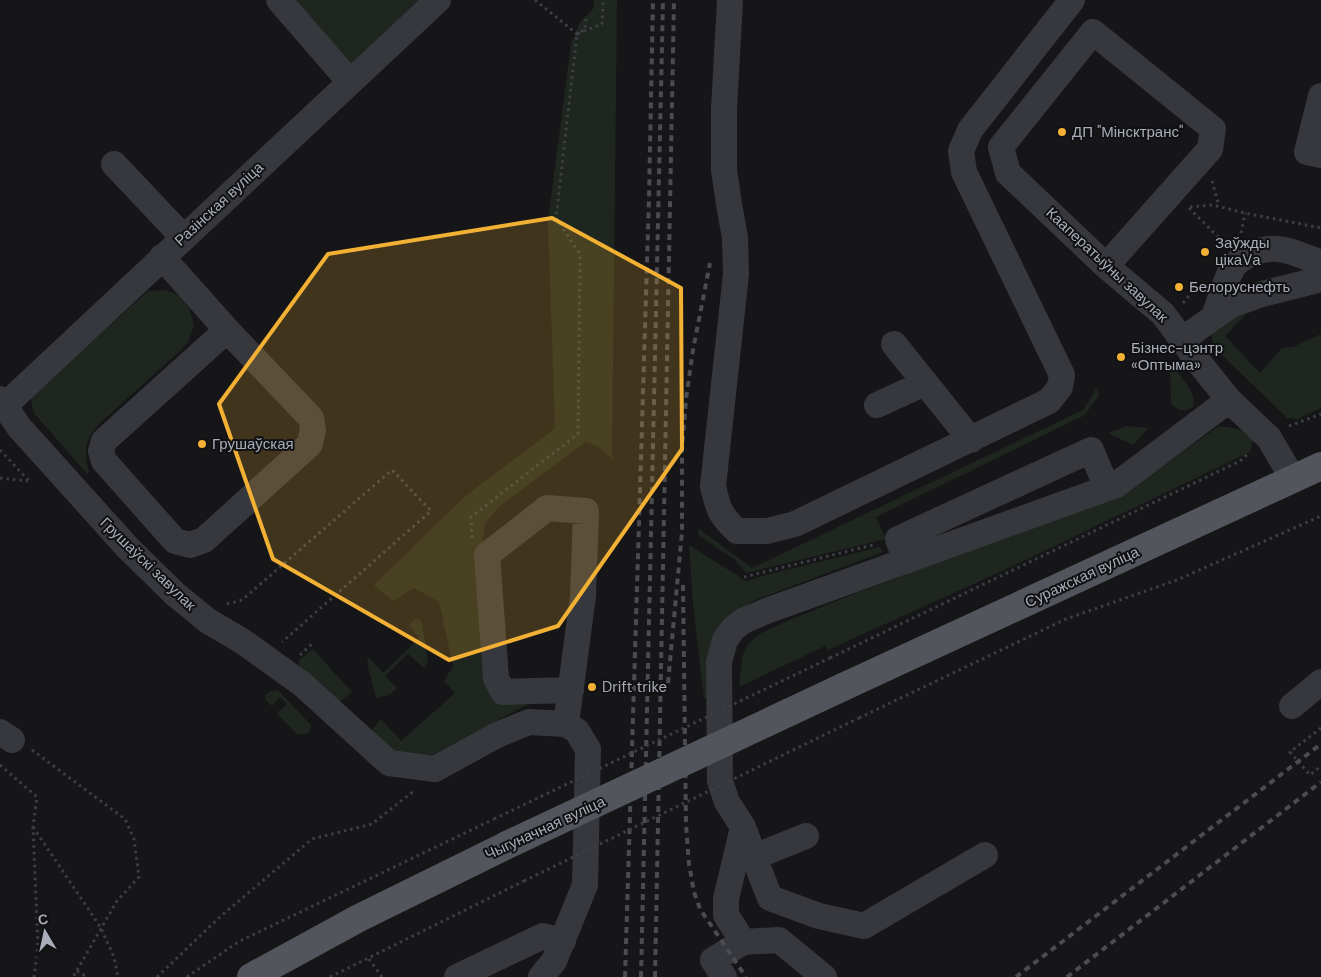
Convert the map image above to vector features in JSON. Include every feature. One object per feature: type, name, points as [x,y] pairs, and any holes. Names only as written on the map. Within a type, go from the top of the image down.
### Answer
[{"type":"main road","name":"Суражская вуліца","points":[[843,687],[1321,466]]},
{"type":"main road","name":"Чыгуначная вуліца","points":[[251,977],[359,918],[507,845],[843,687]]},
{"type":"street","points":[[279,0],[350,82]]},
{"type":"street","name":"Разінская вуліца","points":[[2,404],[438,0]]},
{"type":"street","points":[[730,0],[724,109],[724,170],[735,238],[736,274],[713,486],[717,504],[723,518],[738,531],[767,531],[795,524],[1050,401],[1060,387],[1062,375],[964,172],[961,150],[970,130],[1072,0]]},
{"type":"street","name":"Кааператыўны завулак","points":[[1106,266],[1210,149],[1213,129],[1093,32],[1001,147],[1008,173],[1106,266],[1163,314],[1200,327],[1197,360],[1229,400],[1269,438],[1292,479]]},
{"type":"street","points":[[1321,96],[1307,152],[1321,155]]},
{"type":"street","points":[[114,164],[183,237]]},
{"type":"street","points":[[1200,327],[1232,268],[1247,255],[1263,249],[1276,248],[1293,252],[1321,263]]},
{"type":"street","points":[[162,256],[227,330],[311,418],[313,430],[310,444],[204,540],[190,545],[175,542],[104,461],[101,451],[104,442],[227,330]]},
{"type":"street","points":[[1200,327],[1231,305],[1262,294],[1321,279]]},
{"type":"street","points":[[894,344],[971,440]]},
{"type":"street","points":[[877,405],[925,383]]},
{"type":"street","points":[[902,550],[1116,485],[1229,400]]},
{"type":"street","name":"Грушаўскі завулак","points":[[2,404],[19,427],[128,548],[175,594],[208,621],[242,641],[302,684],[389,763],[435,769]]},
{"type":"street","points":[[985,855],[864,926],[819,916],[770,898],[743,827],[727,802],[720,781],[719,662],[725,640],[734,628],[743,621],[902,550],[1091,450],[1107,488]]},
{"type":"street","points":[[566,724],[571,690],[582,596],[586,511],[547,508],[487,555],[496,678],[503,692],[571,690]]},
{"type":"street","points":[[1292,706],[1321,682]]},
{"type":"street","points":[[435,769],[497,735],[529,722],[566,724],[577,731],[588,749],[585,885],[553,960]]},
{"type":"street","points":[[743,827],[726,899],[726,914],[743,942]]},
{"type":"street","points":[[754,857],[806,836]]},
{"type":"street","points":[[457,977],[543,936],[553,960]]},
{"type":"street","points":[[724,977],[713,960],[743,942],[779,940],[824,977]]},
{"type":"path","points":[[534,0],[577,34]]},
{"type":"path","points":[[577,34],[602,24],[603,0]]},
{"type":"path","points":[[472,546],[471,518],[578,434],[580,254],[556,218],[577,34],[584,29],[586,19]]},
{"type":"path","points":[[1184,213],[1189,208],[1213,205],[1321,228]]},
{"type":"path","points":[[1189,208],[1230,250]]},
{"type":"path","points":[[1239,240],[1245,213]]},
{"type":"path","points":[[1184,302],[1201,280]]},
{"type":"path","points":[[1178,302],[1184,302]]},
{"type":"path","points":[[1184,302],[1200,327]]},
{"type":"path","points":[[1282,428],[1321,414]]},
{"type":"path","points":[[186,977],[238,942],[1240,461],[1254,448]]},
{"type":"path","points":[[0,450],[29,481],[0,478]]},
{"type":"path","points":[[208,621],[227,604],[242,600],[392,470],[431,511],[281,643]]},
{"type":"path","points":[[330,977],[859,718],[1066,620],[1177,580],[1321,516]]},
{"type":"path","points":[[744,577],[902,550]]},
{"type":"path","points":[[296,659],[314,642]]},
{"type":"path","points":[[1321,728],[1290,752],[1310,775],[1321,766]]},
{"type":"path","points":[[6,736],[36,752],[125,819],[134,839],[139,877],[116,901],[73,977]]},
{"type":"path","points":[[0,765],[37,797],[33,827],[38,945],[34,977]]},
{"type":"path","points":[[157,977],[221,916],[312,840],[372,824],[423,784],[435,769]]},
{"type":"path","points":[[33,827],[101,928],[114,958],[118,977]]},
{"type":"path","points":[[369,959],[382,977]]},
{"type":"path","points":[[77,971],[87,977]]},
{"type":"highlighted area","points":[[552,218],[681,288],[682,449],[558,626],[449,660],[273,559],[219,404],[328,254]]},
{"type":"shaded area","points":[[292,0],[420,0],[349,69]]},
{"type":"shaded area","points":[[594,0],[617,0],[612,459],[599,447],[586,442],[500,506],[485,523],[481,556],[495,677],[534,701],[426,758],[404,760],[367,736],[381,719],[401,741],[455,693],[444,681],[453,666],[439,602],[414,588],[393,601],[374,585],[462,499],[555,428],[548,222],[571,43],[580,22],[594,8]]},
{"type":"shaded area","points":[[165,290],[180,296],[190,310],[194,326],[188,342],[94,430],[86,446],[89,472],[87,474],[33,412],[31,397],[148,291]]},
{"type":"shaded area","points":[[1237,312],[1246,314],[1225,336],[1260,373],[1282,348],[1293,347],[1321,334],[1321,408],[1298,419],[1287,418],[1215,348],[1212,334]]},
{"type":"shaded area","points":[[1177,371],[1192,392],[1193,407],[1187,410],[1179,410],[1171,404],[1170,372]]},
{"type":"shaded area","points":[[1097,387],[1099,395],[1085,415],[876,517],[886,539],[746,573],[735,560],[699,536],[698,528],[752,568],[1083,410]]},
{"type":"shaded area","points":[[1127,426],[1149,428],[1133,445],[1108,433]]},
{"type":"shaded area","points":[[1219,426],[1238,429],[1250,436],[1253,440],[1250,452],[1013,566],[828,650],[825,646],[739,687],[742,657],[748,644],[761,633],[841,599],[1126,492]]},
{"type":"shaded area","points":[[689,545],[746,581],[880,547],[883,552],[753,601],[732,616],[715,691],[704,699],[693,605]]},
{"type":"shaded area","points":[[415,619],[419,619],[422,623],[428,661],[424,668],[408,654],[385,676],[397,688],[389,695],[376,698],[367,662],[369,658],[383,673],[419,638],[409,625]]},
{"type":"shaded area","points":[[313,649],[352,692],[338,703],[300,669],[299,660]]},
{"type":"shaded area","points":[[278,690],[311,725],[310,732],[307,734],[297,734],[277,714],[287,704],[280,697],[272,706],[266,701],[265,696],[269,692]]},
{"type":"railway","points":[[625,977],[649,198],[653,0]]},
{"type":"railway","points":[[641,977],[663,0]]},
{"type":"railway","points":[[655,977],[674,0]]},
{"type":"railway","points":[[668,683],[682,532],[682,450],[686,399],[693,350],[710,263]]},
{"type":"railway","points":[[683,585],[686,825],[689,864],[694,892],[700,909],[746,977]]},
{"type":"railway","points":[[1016,977],[1321,744]]},
{"type":"railway","points":[[1067,977],[1321,782]]},
{"type":"place","name":"ДП \"Мінсктранс\"","points":[[1062,132]]},
{"type":"place","name":"Заўжды цікаVа","points":[[1205,252]]},
{"type":"place","name":"Белоруснефть","points":[[1179,287]]},
{"type":"place","name":"Бізнес-цэнтр «Оптыма»","points":[[1121,357]]},
{"type":"place","name":"Грушаўская","points":[[202,444]]},
{"type":"place","name":"Drift trike","points":[[592,687]]}]
